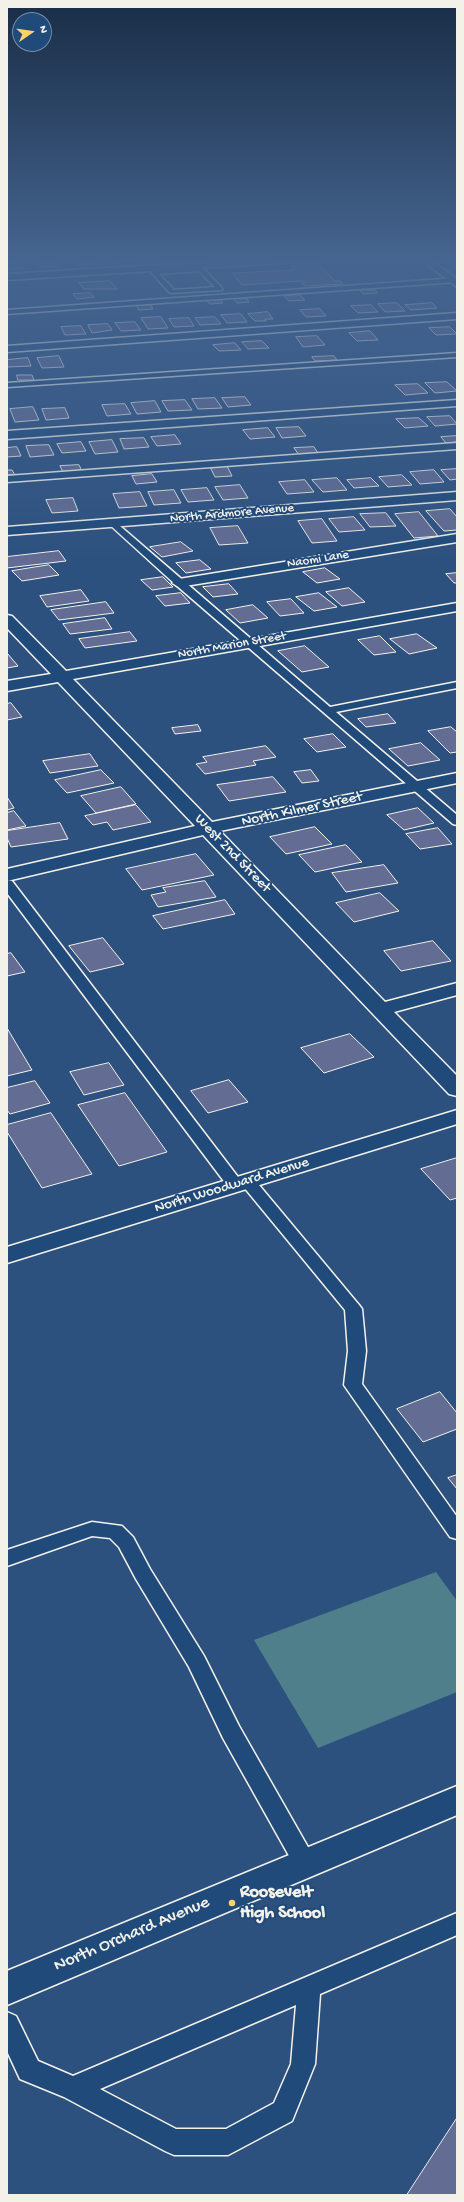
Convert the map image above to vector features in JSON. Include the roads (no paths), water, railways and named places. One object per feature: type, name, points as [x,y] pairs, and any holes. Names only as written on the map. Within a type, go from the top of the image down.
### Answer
[{"type":"street","points":[[7,435],[457,403]]},
{"type":"street","name":"North Ardmore Avenue","points":[[7,531],[457,496]]},
{"type":"street","name":"Naomi Lane","points":[[179,583],[457,538]]},
{"type":"street","name":"North Marion Street","points":[[7,686],[249,642],[457,607]]},
{"type":"street","name":"West 2nd Street","points":[[7,619],[457,1089]]},
{"type":"street","name":"North Kilmer Street","points":[[7,875],[209,829],[457,778]]},
{"type":"street","points":[[380,1009],[457,989]]},
{"type":"street","name":"North Woodward Avenue","points":[[7,1255],[457,1117]]},
{"type":"street","name":"North Orchard Avenue","points":[[7,1988],[457,1800]]},
{"type":"lane","points":[[7,385],[371,361]]},
{"type":"lane","points":[[7,479],[457,446]]},
{"type":"lane","points":[[114,523],[179,583],[457,821]]},
{"type":"lane","points":[[329,710],[457,686]]},
{"type":"lane","points":[[7,884],[242,1183],[353,1309],[357,1351],[353,1385],[457,1532]]},
{"type":"lane","points":[[7,1558],[92,1529],[115,1531],[126,1542],[143,1574],[197,1662],[231,1732],[305,1863]]},
{"type":"lane","points":[[73,2088],[457,1924]]},
{"type":"lane","points":[[7,2024],[29,2070],[73,2088],[174,2142],[228,2142],[283,2112],[303,2064],[309,1987]]},
{"type":"place","name":"Roosevelt High School","points":[[232,1903]]}]
